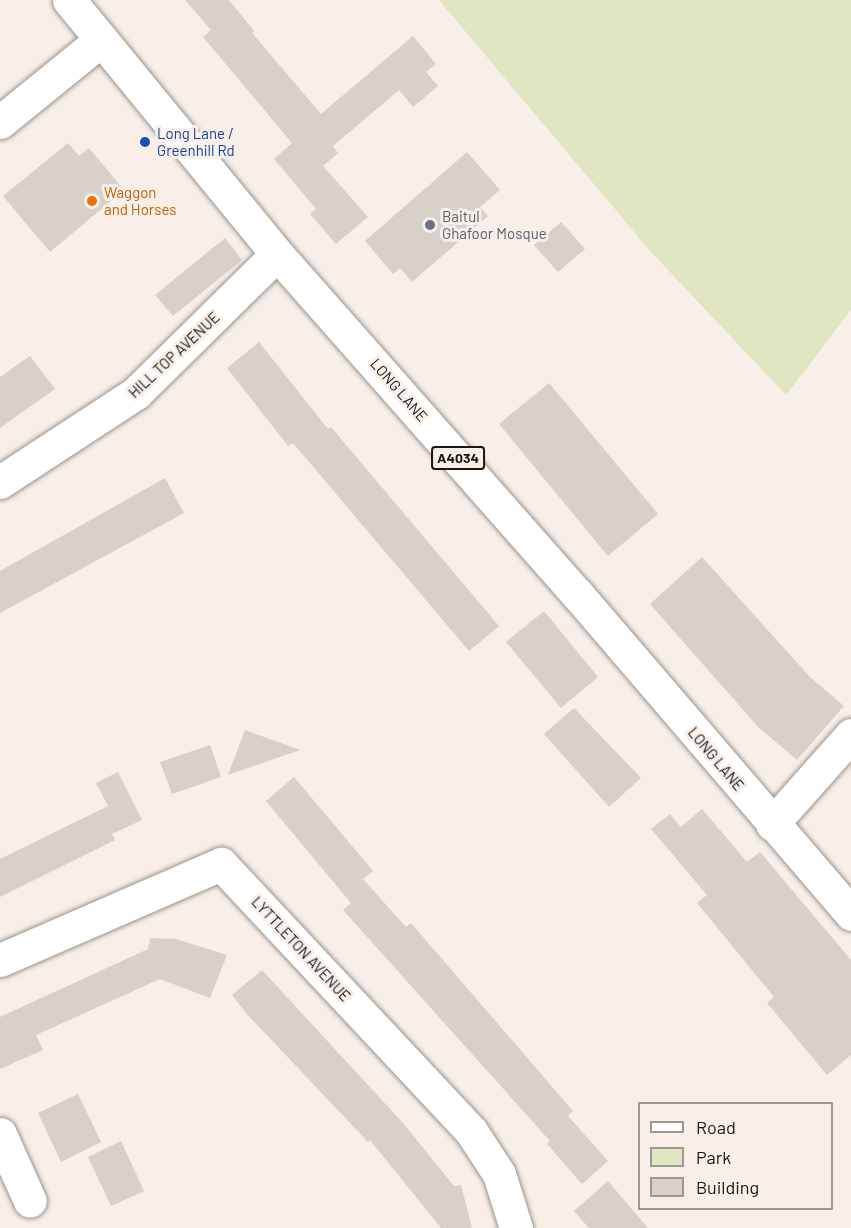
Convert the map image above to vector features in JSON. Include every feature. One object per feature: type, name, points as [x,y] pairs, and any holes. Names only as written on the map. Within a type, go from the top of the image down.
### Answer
[{"type":"street","name":"LONG LANE","points":[[69,0],[277,254],[570,586],[851,914]]},
{"type":"street","points":[[0,122],[101,40]]},
{"type":"street","name":"HILL TOP AVENUE","points":[[0,482],[136,393],[277,254]]},
{"type":"street","points":[[772,824],[851,735]]},
{"type":"street","name":"LYTTLETON AVENUE","points":[[0,960],[221,864],[471,1131],[499,1174],[516,1228]]},
{"type":"street","points":[[0,1134],[30,1201]]},
{"type":"green space","points":[[439,0],[851,0],[851,310],[786,395],[651,252]]},
{"type":"building","points":[[185,0],[229,0],[254,31],[252,33],[321,114],[413,36],[436,64],[426,72],[438,86],[413,107],[399,90],[333,146],[338,153],[323,166],[368,217],[336,244],[310,214],[316,209],[274,159],[292,143],[203,37],[211,30]]},
{"type":"building","points":[[68,143],[79,156],[89,148],[124,190],[50,252],[3,196]]},
{"type":"building","name":"Baitul Ghafoor Mosque","points":[[467,152],[500,190],[480,207],[488,216],[412,282],[400,268],[393,274],[365,241]]},
{"type":"building","points":[[561,222],[585,249],[558,272],[534,245]]},
{"type":"building","points":[[225,238],[242,260],[173,316],[155,295]]},
{"type":"building","points":[[259,342],[328,429],[331,427],[499,626],[469,651],[293,443],[288,446],[227,368]]},
{"type":"building","points":[[30,356],[55,389],[0,428],[0,377]]},
{"type":"building","points":[[549,383],[658,514],[608,556],[499,424]]},
{"type":"building","points":[[165,478],[184,513],[0,613],[0,571]]},
{"type":"building","points":[[702,557],[810,677],[844,706],[797,760],[759,728],[650,604]]},
{"type":"building","points":[[544,611],[598,677],[561,708],[506,642]]},
{"type":"building","points":[[574,708],[641,778],[609,807],[544,734]]},
{"type":"building","points":[[245,730],[300,750],[228,775]]},
{"type":"building","points":[[210,745],[221,777],[172,794],[160,762]]},
{"type":"building","points":[[118,772],[142,820],[112,834],[115,840],[0,897],[0,859],[108,806],[96,783]]},
{"type":"building","points":[[294,777],[373,871],[363,879],[406,927],[411,923],[573,1111],[568,1116],[608,1161],[582,1184],[547,1144],[550,1141],[343,910],[351,903],[266,801]]},
{"type":"building","points":[[702,809],[747,862],[760,852],[851,960],[851,1055],[827,1075],[767,1003],[774,997],[697,903],[707,895],[651,829],[670,814],[681,827]]},
{"type":"building","points":[[150,938],[176,939],[227,955],[210,998],[160,979],[36,1035],[43,1050],[0,1069],[0,1017],[148,949]]},
{"type":"building","points":[[262,970],[403,1123],[454,1186],[461,1185],[472,1228],[441,1228],[370,1140],[368,1142],[247,1014],[232,995]]},
{"type":"building","points":[[78,1094],[101,1142],[61,1162],[38,1113]]},
{"type":"building","points":[[121,1141],[144,1191],[111,1206],[88,1157]]},
{"type":"building","points":[[608,1181],[648,1228],[589,1228],[574,1211]]},
{"type":"place","name":"Long Lane / Greenhill Rd","points":[[145,142]]},
{"type":"place","name":"Waggon and Horses","points":[[92,201]]},
{"type":"place","name":"Baitul Ghafoor Mosque","points":[[430,225]]}]
